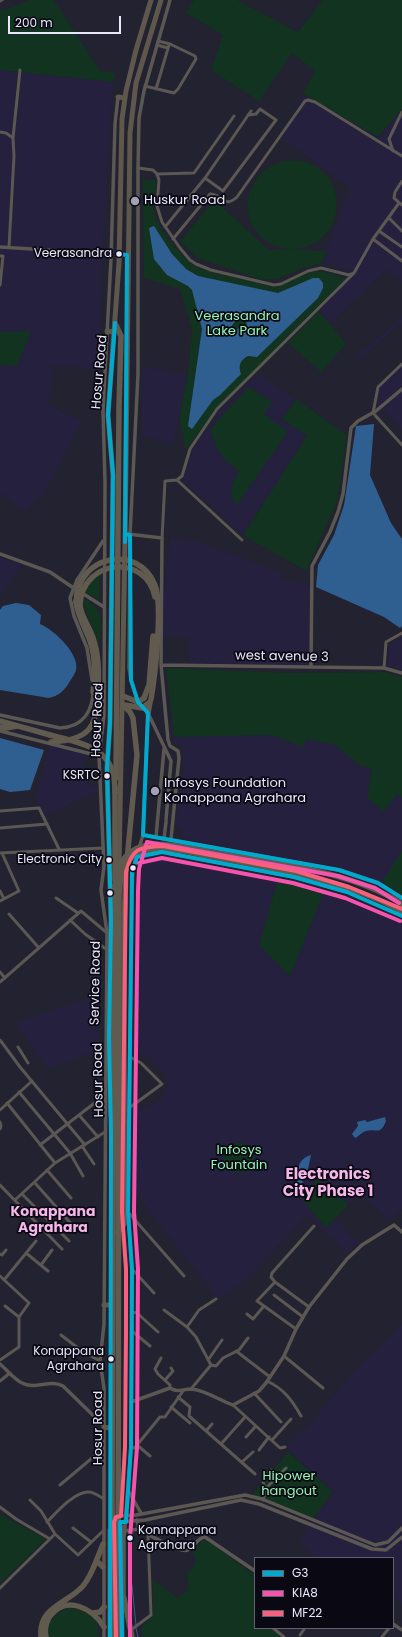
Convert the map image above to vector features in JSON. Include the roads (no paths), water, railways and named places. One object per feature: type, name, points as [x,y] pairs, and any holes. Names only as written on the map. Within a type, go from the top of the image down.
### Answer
[{"type":"highway","name":"Hosur Road","points":[[110,1637],[110,1516],[107,1427],[110,1305],[109,1037],[111,920],[107,768],[110,723],[113,475],[108,415],[119,254],[120,155],[125,98],[136,50],[151,0]]},
{"type":"highway","name":"Hosur Road","points":[[123,1637],[123,1522],[121,1516],[119,1315],[122,910],[119,863],[128,534],[127,255],[132,108],[140,66],[161,0]]},
{"type":"highway","points":[[118,97],[125,98]]},
{"type":"highway","points":[[119,254],[127,255]]},
{"type":"highway","points":[[114,1637],[112,1502],[114,890],[121,336],[115,323]]},
{"type":"highway","points":[[107,332],[114,332]]},
{"type":"highway","points":[[51,742],[70,742],[81,736],[93,724],[98,711],[99,672],[97,651],[78,603],[76,594],[81,580],[91,567],[100,562],[113,559],[135,563],[152,578],[156,586],[158,602],[156,658],[151,701],[148,713]]},
{"type":"highway","points":[[93,692],[94,657],[90,642],[77,612],[78,603],[89,579],[105,568],[116,566],[128,568],[140,573],[149,582],[154,595],[155,608],[151,672],[148,690],[144,698],[138,702],[123,696]]},
{"type":"highway","points":[[123,705],[143,708],[151,701]]},
{"type":"highway","points":[[118,1233],[124,1224],[124,928],[126,871],[137,754],[133,718],[130,712],[123,705]]},
{"type":"highway","points":[[0,721],[88,746],[100,753],[112,770],[115,792]]},
{"type":"highway","points":[[0,727],[6,728],[19,726]]},
{"type":"highway","points":[[114,890],[121,864],[128,855],[138,848],[161,844],[311,876],[359,891],[402,911]]},
{"type":"highway","points":[[118,1637],[119,910],[123,871],[132,857],[146,850],[165,849],[204,853],[316,871],[364,884],[402,904]]},
{"type":"highway","points":[[104,1305],[110,1305]]},
{"type":"highway","points":[[41,1637],[41,1630],[45,1615],[51,1608],[70,1598],[79,1590],[89,1577],[103,1544]]},
{"type":"highway","points":[[96,1562],[103,1567]]},
{"type":"highway","points":[[124,1598],[132,1637]]},
{"type":"highway","points":[[46,1637],[46,1623],[57,1610],[71,1605],[83,1607],[93,1613],[104,1627]]},
{"type":"highway","points":[[93,1613],[100,1612],[104,1607]]},
{"type":"street","points":[[162,852],[165,838],[171,761],[148,713],[138,702],[131,680],[129,668],[128,534],[138,374],[139,118],[145,86],[170,0]]},
{"type":"street","points":[[145,86],[171,93],[176,91],[196,59],[195,56],[170,44],[168,46],[157,43]]},
{"type":"street","points":[[156,89],[168,46]]},
{"type":"street","points":[[9,247],[14,156],[13,138],[20,70]]},
{"type":"street","name":"Service Road","points":[[107,1427],[100,1361],[104,1305],[107,933],[101,890],[103,848],[99,756],[104,716],[104,540],[106,483],[103,410],[111,254],[115,124],[118,97]]},
{"type":"street","points":[[173,239],[210,194],[214,194],[227,202],[232,202],[237,197],[305,101],[308,100],[315,102],[402,156]]},
{"type":"street","points":[[205,178],[223,191],[276,120],[260,109],[256,114],[248,115]]},
{"type":"street","points":[[164,227],[205,178],[251,111]]},
{"type":"street","points":[[393,150],[389,139],[402,112]]},
{"type":"street","points":[[157,174],[194,172],[234,116]]},
{"type":"street","points":[[0,132],[6,133],[13,138]]},
{"type":"street","points":[[138,168],[153,170],[157,174],[159,180],[157,206],[164,227],[190,260],[196,264],[211,270],[265,284],[282,284],[308,271],[321,268],[349,275],[354,273]]},
{"type":"street","points":[[170,839],[179,755],[176,750],[170,746],[168,740],[161,665],[162,538],[165,481],[177,480],[182,476],[190,449],[217,409],[354,273],[373,239],[401,204],[394,198],[395,192],[402,181]]},
{"type":"street","points":[[389,218],[402,231]]},
{"type":"street","points":[[379,231],[402,247]]},
{"type":"street","points":[[373,239],[402,261]]},
{"type":"street","points":[[0,247],[111,254]]},
{"type":"street","points":[[0,285],[1,256]]},
{"type":"street","points":[[372,413],[378,387],[402,364]]},
{"type":"street","points":[[311,667],[312,566],[330,532],[338,512],[343,494],[351,428],[358,420],[372,413],[402,389]]},
{"type":"street","points":[[372,413],[402,445]]},
{"type":"street","points":[[177,480],[242,540]]},
{"type":"street","points":[[128,534],[162,538]]},
{"type":"street","points":[[0,715],[60,728],[67,728],[79,723],[88,714],[93,692],[87,648],[71,607],[73,588],[104,540]]},
{"type":"street","points":[[0,554],[50,572],[104,607]]},
{"type":"street","points":[[384,668],[386,642],[402,633]]},
{"type":"street","name":"west avenue 3","points":[[161,665],[384,668],[402,673]]},
{"type":"street","points":[[148,713],[143,835],[132,872],[128,1212],[132,1269],[154,1293]]},
{"type":"street","points":[[0,731],[51,742],[99,756]]},
{"type":"street","points":[[156,837],[164,748]]},
{"type":"street","points":[[0,811],[39,808],[59,849]]},
{"type":"street","points":[[0,828],[47,824]]},
{"type":"street","points":[[143,835],[339,870],[378,883],[402,898]]},
{"type":"street","points":[[0,901],[19,891],[1,853],[103,848]]},
{"type":"street","points":[[137,857],[150,853],[162,852],[294,877],[347,892],[402,916]]},
{"type":"street","points":[[0,891],[4,899]]},
{"type":"street","points":[[56,898],[78,914]]},
{"type":"street","points":[[0,982],[81,911],[107,933]]},
{"type":"street","points":[[9,914],[39,948]]},
{"type":"street","points":[[70,920],[85,934],[106,949]]},
{"type":"street","points":[[0,972],[5,978]]},
{"type":"street","points":[[1,1042],[68,1124],[84,1145],[94,1164]]},
{"type":"street","points":[[18,1048],[28,1063]]},
{"type":"street","points":[[17,1063],[24,1057]]},
{"type":"street","points":[[128,1110],[162,1084],[141,1063],[130,1057]]},
{"type":"street","points":[[0,1110],[32,1081]]},
{"type":"street","points":[[19,1092],[70,1153],[83,1176]]},
{"type":"street","points":[[40,1145],[105,1095]]},
{"type":"street","points":[[7,1103],[55,1164]]},
{"type":"street","points":[[79,1115],[98,1137]]},
{"type":"street","points":[[0,1122],[0,1129]]},
{"type":"street","points":[[16,1200],[47,1170],[70,1153],[105,1132]]},
{"type":"street","points":[[47,1170],[71,1198]]},
{"type":"street","points":[[35,1183],[74,1227]]},
{"type":"street","points":[[0,1185],[62,1249]]},
{"type":"street","points":[[22,1194],[69,1241]]},
{"type":"street","points":[[128,1212],[184,1276]]},
{"type":"street","points":[[309,1307],[275,1282],[271,1277],[272,1273],[314,1226]]},
{"type":"street","points":[[233,1405],[254,1393],[268,1379],[284,1356],[296,1329],[309,1307],[347,1259],[362,1245],[394,1226],[402,1232]]},
{"type":"street","points":[[0,1360],[19,1346],[19,1317],[29,1303],[2,1279],[36,1241]]},
{"type":"street","points":[[1,1255],[6,1250]]},
{"type":"street","points":[[41,1265],[52,1250]]},
{"type":"street","points":[[26,1253],[48,1271]]},
{"type":"street","name":"Hosur Road","points":[[123,1637],[125,1530],[123,1522],[127,1515],[131,1447],[132,1269]]},
{"type":"street","points":[[275,1282],[257,1301],[296,1329]]},
{"type":"street","points":[[274,1295],[303,1317]]},
{"type":"street","points":[[187,1327],[199,1310],[216,1299]]},
{"type":"street","points":[[5,1306],[19,1317]]},
{"type":"street","points":[[247,1314],[253,1319],[264,1306]]},
{"type":"street","points":[[164,1310],[187,1327],[196,1337],[211,1365]]},
{"type":"street","points":[[132,1312],[137,1313],[158,1332]]},
{"type":"street","points":[[132,1331],[150,1346]]},
{"type":"street","points":[[61,1335],[82,1351],[100,1361]]},
{"type":"street","points":[[211,1365],[216,1366],[223,1358],[236,1351],[248,1338]]},
{"type":"street","points":[[208,1360],[222,1340]]},
{"type":"street","points":[[236,1351],[268,1379],[280,1387],[284,1393],[290,1397],[301,1416]]},
{"type":"street","points":[[284,1356],[323,1388]]},
{"type":"street","points":[[161,1358],[155,1369],[170,1388],[178,1392],[190,1389],[201,1391],[233,1405],[244,1417],[280,1448],[285,1447]]},
{"type":"street","points":[[0,1364],[21,1383],[29,1386],[52,1383],[60,1385],[107,1427]]},
{"type":"street","points":[[190,1389],[211,1365]]},
{"type":"street","points":[[165,1380],[173,1371],[171,1368]]},
{"type":"street","points":[[0,1381],[10,1373]]},
{"type":"street","points":[[131,1402],[170,1388]]},
{"type":"street","points":[[131,1447],[138,1445],[160,1417],[165,1417],[183,1390]]},
{"type":"street","points":[[254,1393],[281,1422]]},
{"type":"street","points":[[178,1396],[190,1407],[189,1416],[255,1474]]},
{"type":"street","points":[[171,1407],[190,1423]]},
{"type":"street","points":[[221,1444],[244,1417]]},
{"type":"street","points":[[259,1450],[291,1419]]},
{"type":"street","points":[[206,1431],[212,1424]]},
{"type":"street","name":"Hosur Road","points":[[104,1637],[104,1453],[107,1427]]},
{"type":"street","points":[[246,1437],[255,1427]]},
{"type":"street","points":[[138,1445],[150,1456]]},
{"type":"street","points":[[242,1462],[253,1452]]},
{"type":"street","points":[[60,1485],[98,1454],[104,1453]]},
{"type":"street","points":[[263,1500],[266,1489],[286,1468]]},
{"type":"street","points":[[266,1489],[263,1486],[263,1480],[271,1470]]},
{"type":"street","points":[[128,1491],[141,1513]]},
{"type":"street","points":[[47,1522],[76,1496],[87,1492],[96,1494],[104,1499]]},
{"type":"street","points":[[110,1516],[136,1514],[237,1496],[253,1497],[263,1500],[368,1543],[379,1545],[388,1542],[402,1528]]},
{"type":"street","points":[[30,1500],[41,1511],[55,1534],[78,1555],[104,1530]]},
{"type":"street","points":[[110,1524],[137,1521],[241,1500],[259,1504],[372,1549],[381,1551],[391,1548],[402,1537]]},
{"type":"street","points":[[0,1507],[16,1519],[50,1538]]},
{"type":"street","points":[[136,1514],[139,1529]]},
{"type":"street","points":[[73,1528],[91,1542]]},
{"type":"street","points":[[125,1530],[139,1529],[178,1549],[185,1551],[189,1550],[200,1538],[205,1537],[254,1570]]},
{"type":"street","points":[[0,1588],[55,1534]]},
{"type":"street","points":[[131,1630],[150,1614],[148,1534]]},
{"type":"street","points":[[388,1542],[391,1548]]},
{"type":"street","points":[[274,1629],[284,1637]]},
{"type":"street","points":[[300,1635],[304,1629]]},
{"type":"street","points":[[382,1637],[389,1629]]},
{"type":"water","name":"Veerasandra Lake Park","points":[[154,226],[172,254],[186,269],[198,276],[278,293],[313,278],[319,278],[323,283],[323,288],[318,298],[257,357],[248,356],[241,361],[241,374],[213,400],[192,429],[188,426],[202,329],[192,290],[188,286],[167,275],[154,259],[149,228]],"holes":[[[239,315],[245,317],[247,325],[235,330],[231,327]]]},
{"type":"water","points":[[374,424],[370,475],[391,523],[402,539],[402,626],[400,628],[384,617],[316,587],[318,565],[334,535],[344,505],[356,426]]},
{"type":"water","points":[[16,603],[29,605],[41,615],[40,624],[59,637],[74,657],[76,664],[75,673],[66,687],[56,696],[49,698],[0,690],[0,610],[3,606]]},
{"type":"water","points":[[0,738],[44,750],[30,790],[10,792],[0,789]]},
{"type":"water","points":[[385,1117],[386,1121],[380,1130],[366,1131],[355,1138],[352,1134],[358,1126],[357,1122],[365,1120],[367,1122]]},
{"type":"water","points":[[311,1155],[307,1174],[298,1191],[295,1190],[299,1165],[306,1157]]},
{"type":"waterway","points":[[132,1585],[136,1625]]},
{"type":"waterway","points":[[136,1628],[138,1637]]},
{"type":"place","name":"Huskur Road","points":[[135,201]]},
{"type":"place","name":"Veerasandra","points":[[119,254]]},
{"type":"place","name":"KSRTC","points":[[107,776]]},
{"type":"place","name":"Infosys Foundation Konappana Agrahara","points":[[155,791]]},
{"type":"place","name":"Electronic City","points":[[109,860]]},
{"type":"place","name":"Konappana Agrahara","points":[[111,1359]]},
{"type":"place","name":"Konnappana Agrahara","points":[[130,1538]]},
{"type":"district","name":"Electronics City Phase 1","points":[[328,1184]]},
{"type":"district","name":"Konappana Agrahara","points":[[53,1220]]},
{"type":"park label","name":"Infosys Fountain","points":[[239,1158]]},
{"type":"park label","name":"Hipower hangout","points":[[289,1484]]}]
